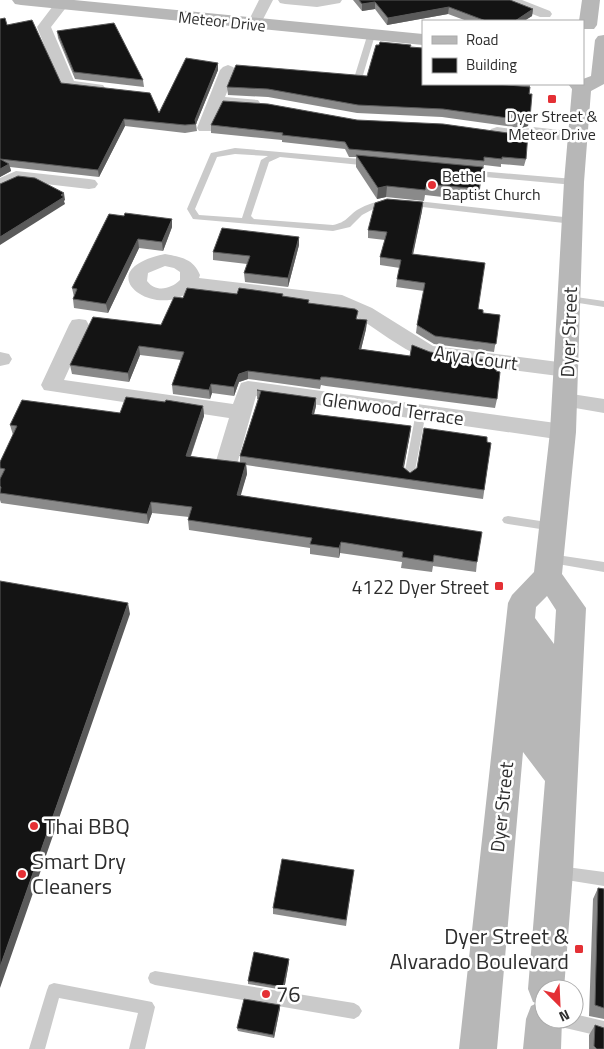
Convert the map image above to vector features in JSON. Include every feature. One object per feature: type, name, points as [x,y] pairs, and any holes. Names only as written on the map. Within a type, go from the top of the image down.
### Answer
[{"type":"main road","name":"Meteor Drive","points":[[21,0],[422,40]]},
{"type":"main road","points":[[591,0],[586,27],[604,34]]},
{"type":"main road","points":[[584,55],[603,51]]},
{"type":"main road","name":"Dyer Street","points":[[584,85],[600,79],[603,51]]},
{"type":"main road","name":"Dyer Street","points":[[478,1049],[522,603],[549,567],[563,432],[580,86]]},
{"type":"main road","points":[[547,979],[556,872],[571,608],[549,567]]},
{"type":"main road","points":[[520,621],[540,646],[534,742],[561,777]]},
{"type":"main road","points":[[542,1049],[543,1029]]},
{"type":"street","points":[[254,24],[266,0]]},
{"type":"street","points":[[285,0],[317,3],[335,0]]},
{"type":"street","points":[[509,0],[545,14]]},
{"type":"street","points":[[61,5],[44,27],[68,85],[108,89]]},
{"type":"street","points":[[205,128],[228,70]]},
{"type":"street","points":[[216,101],[268,104]]},
{"type":"street","points":[[477,129],[521,135],[532,142],[577,142]]},
{"type":"street","points":[[0,185],[16,176],[89,184]]},
{"type":"street","name":"Arya Court","points":[[190,283],[342,301],[358,307],[410,343],[429,352],[566,370]]},
{"type":"street","points":[[79,325],[51,386],[241,412]]},
{"type":"street","name":"Glenwood Terrace","points":[[227,461],[248,388],[563,432]]},
{"type":"street","points":[[565,400],[604,406]]},
{"type":"lane","points":[[359,75],[371,35]]},
{"type":"lane","points":[[384,164],[235,151],[214,155],[191,209],[196,217],[334,228],[347,225],[359,213],[378,204],[398,202],[572,221]]},
{"type":"lane","points":[[251,221],[246,217],[265,160],[279,155]]},
{"type":"lane","points":[[460,172],[574,182]]},
{"type":"lane","points":[[569,299],[604,304]]},
{"type":"lane","points":[[409,476],[421,412]]},
{"type":"lane","points":[[508,520],[553,527]]},
{"type":"lane","points":[[549,567],[604,567]]},
{"type":"lane","points":[[556,872],[604,879]]},
{"type":"lane","points":[[155,978],[354,1011]]},
{"type":"lane","points":[[37,1049],[54,990],[147,1007],[137,1049]]},
{"type":"lane","points":[[584,1024],[604,1029]]},
{"type":"building","points":[[359,0],[510,0],[533,9],[516,20],[483,20],[449,7],[388,18],[375,2],[362,4]]},
{"type":"building","points":[[5,18],[7,25],[32,20],[61,83],[150,93],[159,113],[186,58],[218,63],[195,120],[196,124],[185,125],[124,119],[98,170],[0,159],[0,19]]},
{"type":"building","points":[[114,23],[143,80],[74,72],[57,31]]},
{"type":"building","points":[[380,42],[422,48],[422,85],[508,85],[530,87],[529,94],[532,94],[530,118],[522,120],[443,109],[358,105],[268,89],[227,87],[236,65],[367,76],[376,45],[379,45]]},
{"type":"building","points":[[223,101],[268,104],[357,120],[443,124],[522,135],[528,133],[526,159],[484,157],[484,161],[349,149],[345,142],[211,125]]},
{"type":"building","points":[[356,155],[483,167],[479,189],[427,184],[425,190],[387,186],[378,188]]},
{"type":"building","points":[[0,159],[9,164],[0,169]]},
{"type":"building","points":[[18,176],[35,178],[64,193],[61,195],[64,197],[0,237],[0,184]]},
{"type":"building","points":[[387,199],[423,202],[412,254],[485,263],[478,309],[483,310],[483,313],[500,315],[496,344],[435,336],[417,325],[425,283],[397,279],[401,260],[380,257],[387,232],[368,230],[375,203]]},
{"type":"building","points":[[125,213],[172,219],[162,242],[138,239],[106,304],[73,299],[77,289],[72,288],[109,214],[124,216]]},
{"type":"building","points":[[222,228],[299,237],[288,278],[244,273],[250,256],[213,252]]},
{"type":"building","points":[[187,288],[237,294],[239,288],[283,294],[282,296],[309,300],[308,303],[355,309],[358,311],[356,319],[367,320],[359,349],[410,356],[412,345],[430,352],[493,361],[493,366],[497,367],[496,371],[500,372],[497,399],[326,377],[321,377],[320,380],[248,371],[239,374],[234,387],[211,384],[209,390],[172,385],[184,352],[139,346],[128,373],[70,365],[93,317],[161,325],[174,297],[183,298]]},
{"type":"building","points":[[257,390],[316,398],[312,414],[411,426],[403,467],[410,473],[417,468],[424,428],[487,437],[487,442],[491,443],[484,490],[240,456],[261,391]]},
{"type":"building","points":[[126,397],[165,402],[166,400],[203,406],[186,456],[246,463],[237,495],[482,532],[477,562],[434,555],[433,562],[402,557],[403,552],[341,542],[339,548],[310,544],[312,538],[188,520],[192,507],[151,502],[147,514],[0,493],[0,479],[5,469],[0,468],[0,462],[17,426],[10,425],[22,400],[120,413]]},
{"type":"building","points":[[0,581],[128,603],[0,967]]},
{"type":"building","points":[[282,859],[354,870],[346,920],[273,908]]},
{"type":"building","points":[[598,888],[604,889],[604,1008],[595,1005]]},
{"type":"building","points":[[254,952],[289,959],[283,987],[248,981]]},
{"type":"building","points":[[244,999],[280,1005],[273,1035],[237,1028]]},
{"type":"building","points":[[595,1025],[604,1028],[604,1049],[597,1049],[594,1046]]},
{"type":"place","name":"Dyer Street & Meteor Drive","points":[[552,99]]},
{"type":"place","name":"Bethel Baptist Church","points":[[432,185]]},
{"type":"place","name":"4122 Dyer Street","points":[[499,586]]},
{"type":"place","name":"Thai BBQ","points":[[34,826]]},
{"type":"place","name":"Smart Dry Cleaners","points":[[22,874]]},
{"type":"place","name":"Dyer Street & Alvarado Boulevard","points":[[579,949]]},
{"type":"place","name":"76","points":[[266,994]]}]
